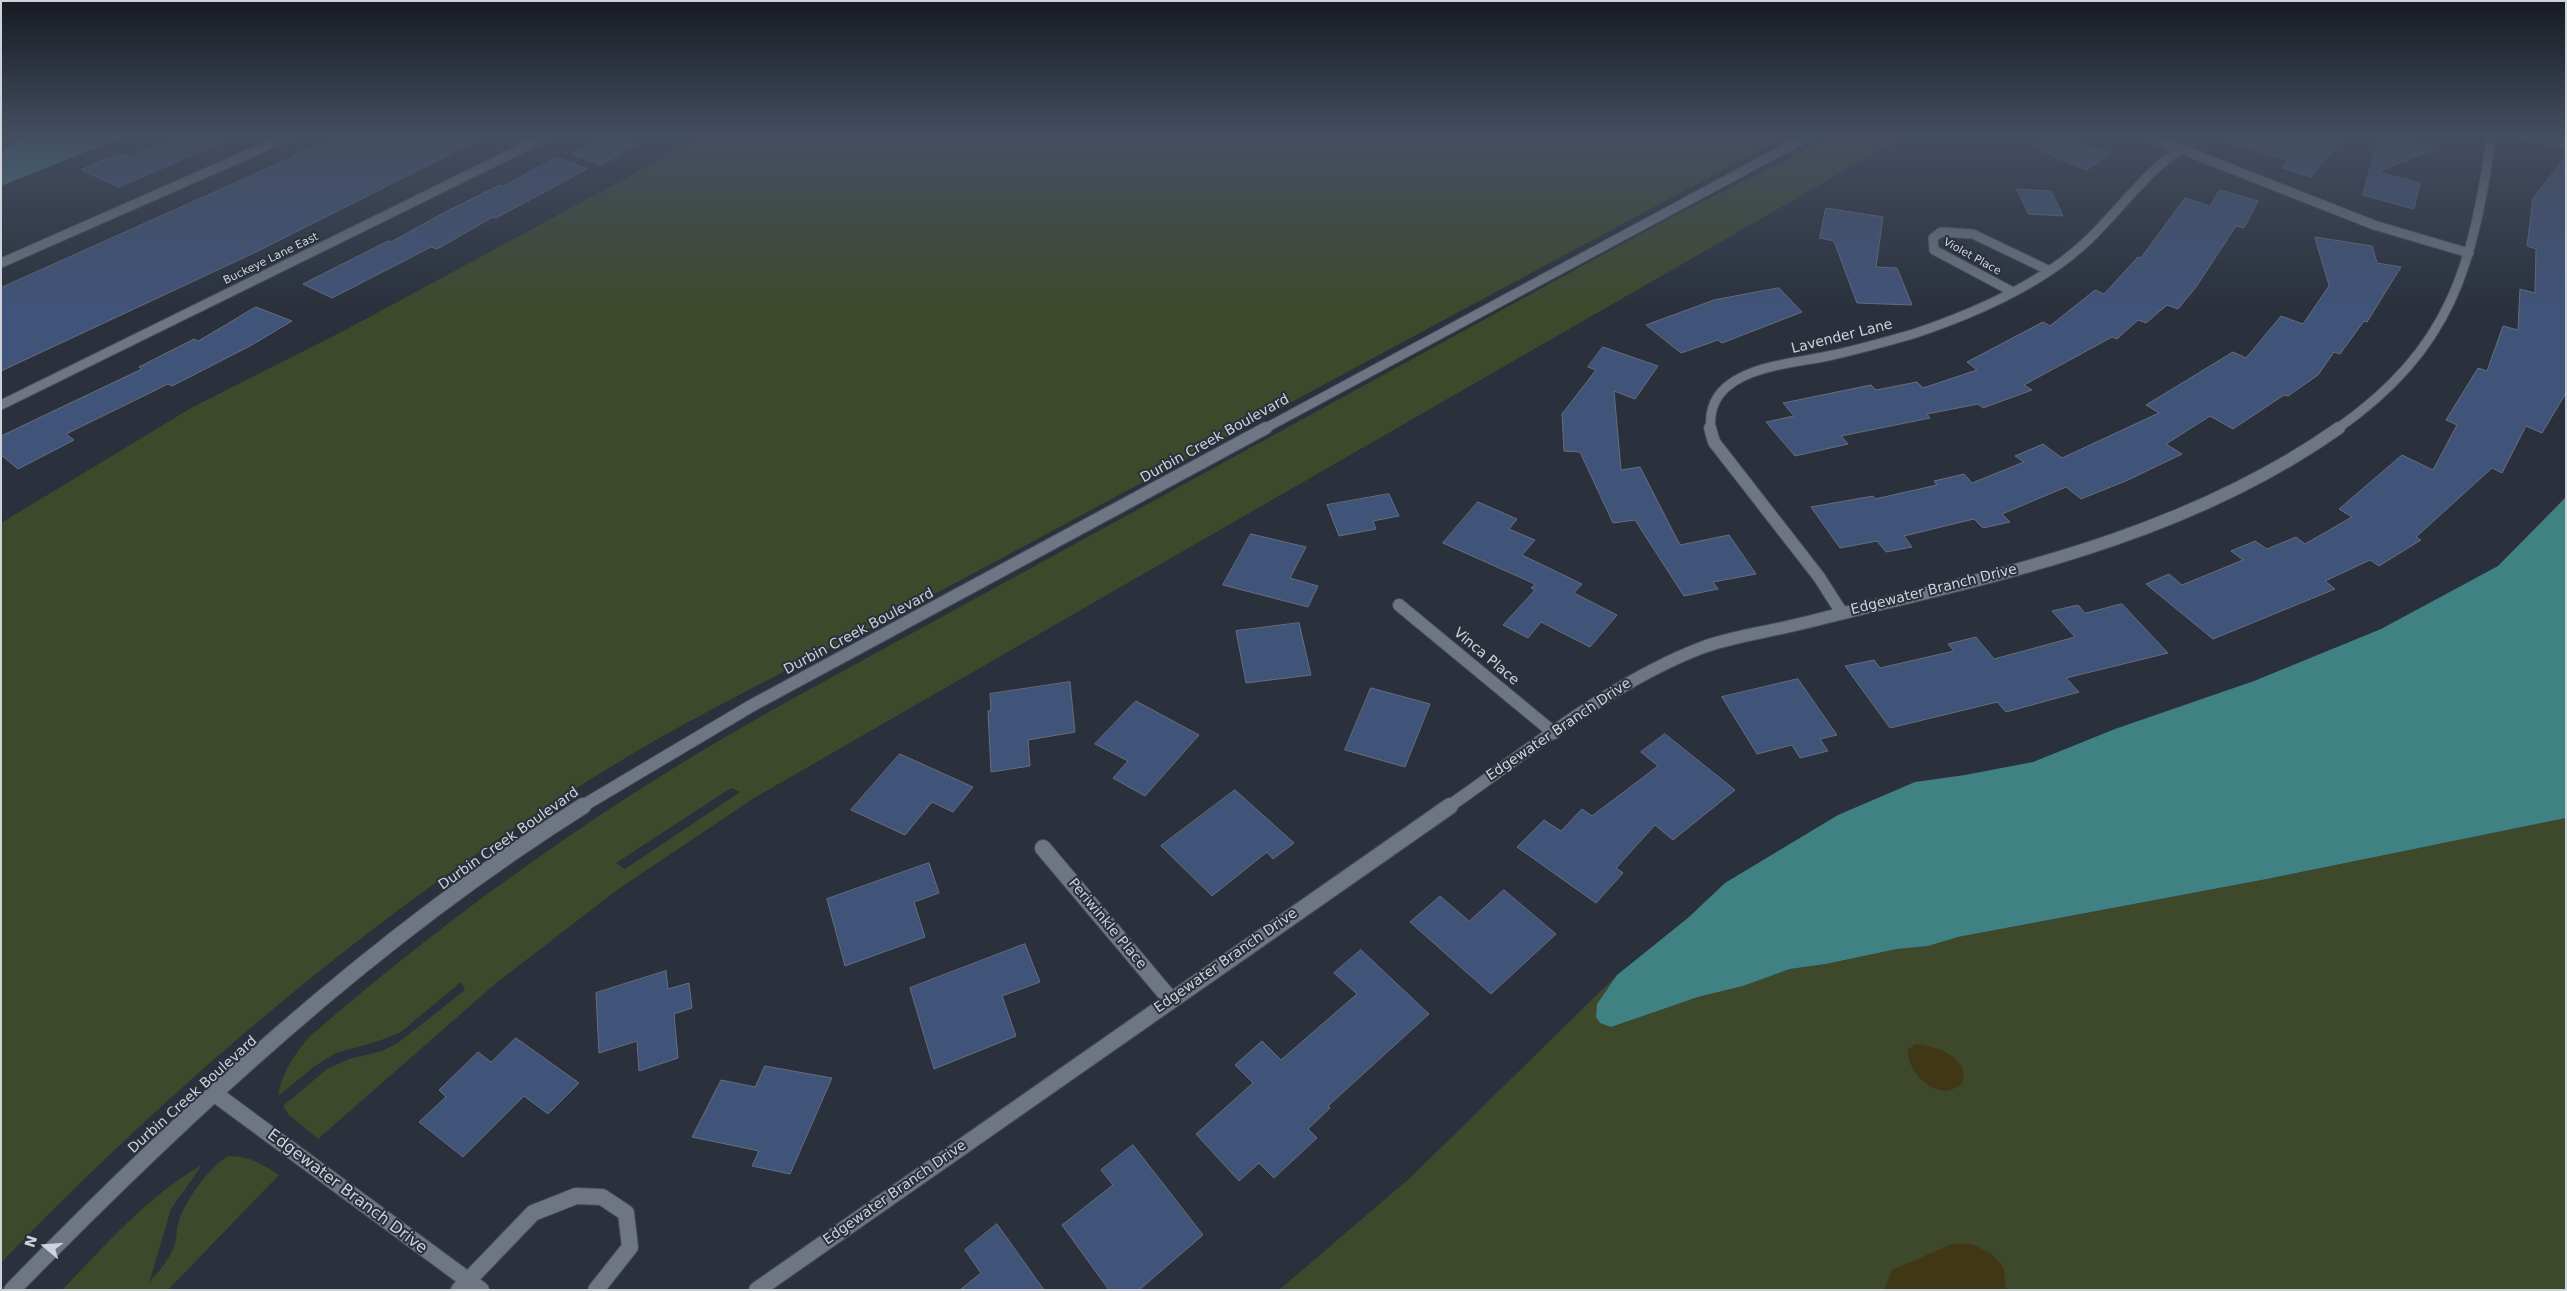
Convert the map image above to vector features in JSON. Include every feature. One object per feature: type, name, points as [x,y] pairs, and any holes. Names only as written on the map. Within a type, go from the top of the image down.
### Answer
[{"type":"street","points":[[1,263],[157,194]]},
{"type":"street","name":"Buckeye Lane East","points":[[1,405],[429,194]]},
{"type":"street","name":"Durbin Creek Boulevard","points":[[12,1290],[215,1094],[325,998],[425,917],[567,816],[673,750],[1701,194]]},
{"type":"street","name":"Lavender Lane","points":[[1842,612],[1819,577],[1720,452],[1710,431],[1709,421],[1713,402],[1725,387],[1745,375],[1900,338],[1955,319],[2013,292],[2069,257],[2097,233],[2130,194]]},
{"type":"street","points":[[2295,194],[2374,225],[2469,253]]},
{"type":"street","name":"Edgewater Branch Drive","points":[[757,1290],[1623,685],[1674,659],[1707,646],[1982,579],[2115,541],[2181,515],[2264,476],[2331,434],[2368,405],[2405,369],[2433,334],[2449,307],[2461,281],[2469,253],[2480,194]]},
{"type":"street","name":"Violet Place","points":[[2013,292],[1934,250],[1933,238],[1941,232],[1973,234],[2048,270]]},
{"type":"street","name":"Vinca Place","points":[[1399,605],[1554,733]]},
{"type":"street","name":"Periwinkle Place","points":[[1043,848],[1171,1000]]},
{"type":"street","name":"Edgewater Branch Drive","points":[[215,1094],[469,1287]]},
{"type":"street","points":[[469,1287],[533,1213],[576,1196],[602,1197],[626,1213],[630,1247],[596,1290]]},
{"type":"shaded area","points":[[596,194],[1678,194],[978,571],[694,719],[604,771],[442,878],[364,936],[287,998],[212,1061],[140,1127],[69,1194],[1,1263],[1,523],[191,408],[349,328]]},
{"type":"shaded area","points":[[1718,194],[1803,194],[754,798],[617,890],[495,984],[318,1139],[289,1115],[283,1106],[327,1069],[349,1059],[382,1051],[399,1042],[465,990],[461,982],[401,1032],[379,1041],[336,1053],[315,1066],[278,1096],[282,1079],[298,1050],[309,1037],[366,989],[424,942],[542,855],[664,774],[792,699],[1666,220]],"holes":[[[731,788],[740,792],[625,869],[616,863]]]},
{"type":"shaded area","points":[[2566,497],[2566,818],[2267,879],[1958,937],[1928,946],[1897,949],[1826,964],[1790,969],[1743,986],[1698,997],[1611,1027],[1600,1023],[1596,1017],[1597,1004],[1617,975],[1689,917],[1725,883],[1838,815],[1915,782],[2033,762],[2115,729],[2254,681],[2381,629],[2498,566]]},
{"type":"shaded area","points":[[2566,818],[2566,1290],[1279,1290],[1411,1177],[1617,975],[1597,1004],[1611,1027],[1698,997],[1743,986],[1790,969],[1826,964],[1897,949],[1928,946],[1958,937],[2267,879]]},
{"type":"shaded area","points":[[228,1156],[242,1157],[255,1161],[279,1175],[168,1290],[62,1290],[145,1206],[182,1177],[202,1165],[171,1209],[149,1283],[172,1252],[177,1227],[191,1196],[213,1168]]},
{"type":"sand","points":[[1915,1044],[1942,1051],[1957,1061],[1962,1068],[1964,1076],[1961,1085],[1946,1091],[1938,1090],[1924,1082],[1914,1071],[1908,1057],[1908,1050]]},
{"type":"sand","points":[[1952,1244],[1972,1244],[1993,1255],[2004,1268],[2006,1290],[1884,1290],[1892,1270]]},
{"type":"building","points":[[210,194],[371,194],[256,252],[1,371],[1,288]]},
{"type":"building","points":[[481,194],[540,194],[496,218],[493,217],[437,249],[431,247],[332,298],[303,284],[388,241],[391,242]]},
{"type":"building","points":[[2020,194],[2053,194],[2063,216],[2029,214]]},
{"type":"building","points":[[2217,194],[2235,194],[2258,201],[2244,228],[2236,226],[2196,287],[2178,309],[2167,305],[2146,323],[2138,320],[2117,339],[2112,337],[2024,385],[2032,390],[1983,408],[1978,404],[1927,414],[1930,418],[1841,436],[1848,444],[1795,456],[1766,422],[1794,416],[1783,403],[1871,385],[1876,390],[1917,382],[1923,388],[1977,370],[1967,362],[2043,322],[2050,326],[2095,290],[2104,294],[2138,257],[2141,258],[2185,198],[2210,206]]},
{"type":"building","points":[[2363,194],[2417,194],[2414,209]]},
{"type":"building","points":[[2537,194],[2566,194],[2566,393],[2542,433],[2526,426],[2502,473],[2492,468],[2416,537],[2421,540],[2379,566],[2370,560],[2325,581],[2335,589],[2213,639],[2146,584],[2169,574],[2182,585],[2243,560],[2231,551],[2255,541],[2267,549],[2296,537],[2305,544],[2352,517],[2339,509],[2402,455],[2433,470],[2457,425],[2446,420],[2478,368],[2487,371],[2503,326],[2518,330],[2520,289],[2535,293],[2536,249],[2527,246],[2533,199]]},
{"type":"building","points":[[1826,208],[1883,217],[1876,267],[1897,268],[1912,305],[1857,303],[1834,241],[1820,238]]},
{"type":"building","points":[[2315,237],[2372,246],[2377,263],[2401,267],[2367,322],[2364,321],[2340,354],[2334,352],[2318,375],[2288,396],[2284,395],[2233,429],[2210,416],[2166,444],[2182,454],[2128,480],[2081,499],[2066,487],[2002,514],[2010,522],[1983,528],[1974,519],[1904,536],[1912,547],[1886,552],[1877,541],[1840,548],[1811,507],[1873,496],[1875,499],[1937,485],[1934,481],[1964,474],[1972,483],[2024,462],[2015,456],[2043,444],[2062,458],[2159,413],[2146,405],[2233,352],[2246,358],[2281,316],[2303,324],[2329,286]]},
{"type":"building","points":[[1779,288],[1802,312],[1722,343],[1718,340],[1681,353],[1646,325],[1714,300]]},
{"type":"building","points":[[256,307],[292,321],[250,346],[172,386],[168,384],[66,434],[74,440],[18,469],[1,455],[1,436],[142,369],[139,367],[194,339],[198,341]]},
{"type":"building","points":[[1603,347],[1658,366],[1635,399],[1614,391],[1621,470],[1640,467],[1680,545],[1729,535],[1756,574],[1713,582],[1718,589],[1684,596],[1635,520],[1613,523],[1580,452],[1564,451],[1562,414],[1596,370],[1588,367]]},
{"type":"building","points":[[1389,494],[1399,516],[1373,521],[1376,529],[1339,536],[1327,505]]},
{"type":"building","points":[[1478,502],[1517,519],[1509,529],[1535,540],[1522,555],[1582,584],[1574,593],[1617,615],[1590,647],[1541,622],[1528,638],[1503,625],[1535,590],[1531,588],[1535,584],[1443,543]]},
{"type":"building","points":[[1251,534],[1306,547],[1290,578],[1318,586],[1308,607],[1223,585]]},
{"type":"building","points":[[2122,604],[2168,653],[2066,678],[2079,692],[2006,712],[1997,702],[1890,728],[1845,666],[1874,660],[1880,668],[1954,651],[1948,644],[1976,637],[1994,659],[2075,637],[2052,611],[2078,605],[2085,613]]},
{"type":"building","points":[[1299,623],[1311,675],[1246,683],[1236,631]]},
{"type":"building","points":[[1798,679],[1837,735],[1820,739],[1828,751],[1800,758],[1792,745],[1757,754],[1722,697]]},
{"type":"building","points":[[1070,682],[1075,732],[1028,740],[1030,766],[991,772],[988,711],[991,711],[990,694]]},
{"type":"building","points":[[1371,688],[1430,704],[1405,767],[1345,750]]},
{"type":"building","points":[[1136,701],[1199,735],[1145,796],[1113,778],[1128,761],[1095,744]]},
{"type":"building","points":[[1665,734],[1735,790],[1673,840],[1655,825],[1616,868],[1623,873],[1596,903],[1517,847],[1544,820],[1561,831],[1582,809],[1592,816],[1658,766],[1641,752]]},
{"type":"building","points":[[900,754],[973,787],[953,812],[932,802],[905,835],[851,810]]},
{"type":"building","points":[[1235,790],[1294,843],[1273,859],[1267,852],[1212,896],[1161,846]]},
{"type":"building","points":[[929,863],[939,893],[914,902],[925,937],[845,966],[827,899]]},
{"type":"building","points":[[1504,890],[1556,934],[1491,994],[1410,922],[1440,896],[1469,921]]},
{"type":"building","points":[[1025,944],[1040,982],[1002,996],[1016,1036],[934,1069],[910,988]]},
{"type":"building","points":[[1361,950],[1429,1014],[1328,1106],[1330,1108],[1308,1129],[1317,1138],[1274,1178],[1259,1163],[1239,1181],[1196,1134],[1253,1083],[1235,1065],[1262,1041],[1281,1060],[1357,994],[1334,973]]},
{"type":"building","points":[[666,971],[668,989],[689,983],[692,1008],[674,1014],[678,1058],[639,1071],[637,1041],[599,1053],[596,993]]},
{"type":"building","points":[[516,1038],[579,1083],[548,1114],[524,1096],[463,1157],[419,1122],[446,1097],[439,1090],[478,1052],[491,1062]]},
{"type":"building","points":[[765,1066],[832,1078],[790,1174],[752,1166],[759,1151],[692,1137],[721,1080],[755,1087]]},
{"type":"building","points":[[1133,1145],[1203,1235],[1139,1290],[1109,1290],[1062,1225],[1113,1185],[1101,1170]]},
{"type":"building","points":[[997,1224],[1044,1290],[960,1290],[981,1273],[965,1250]]}]
